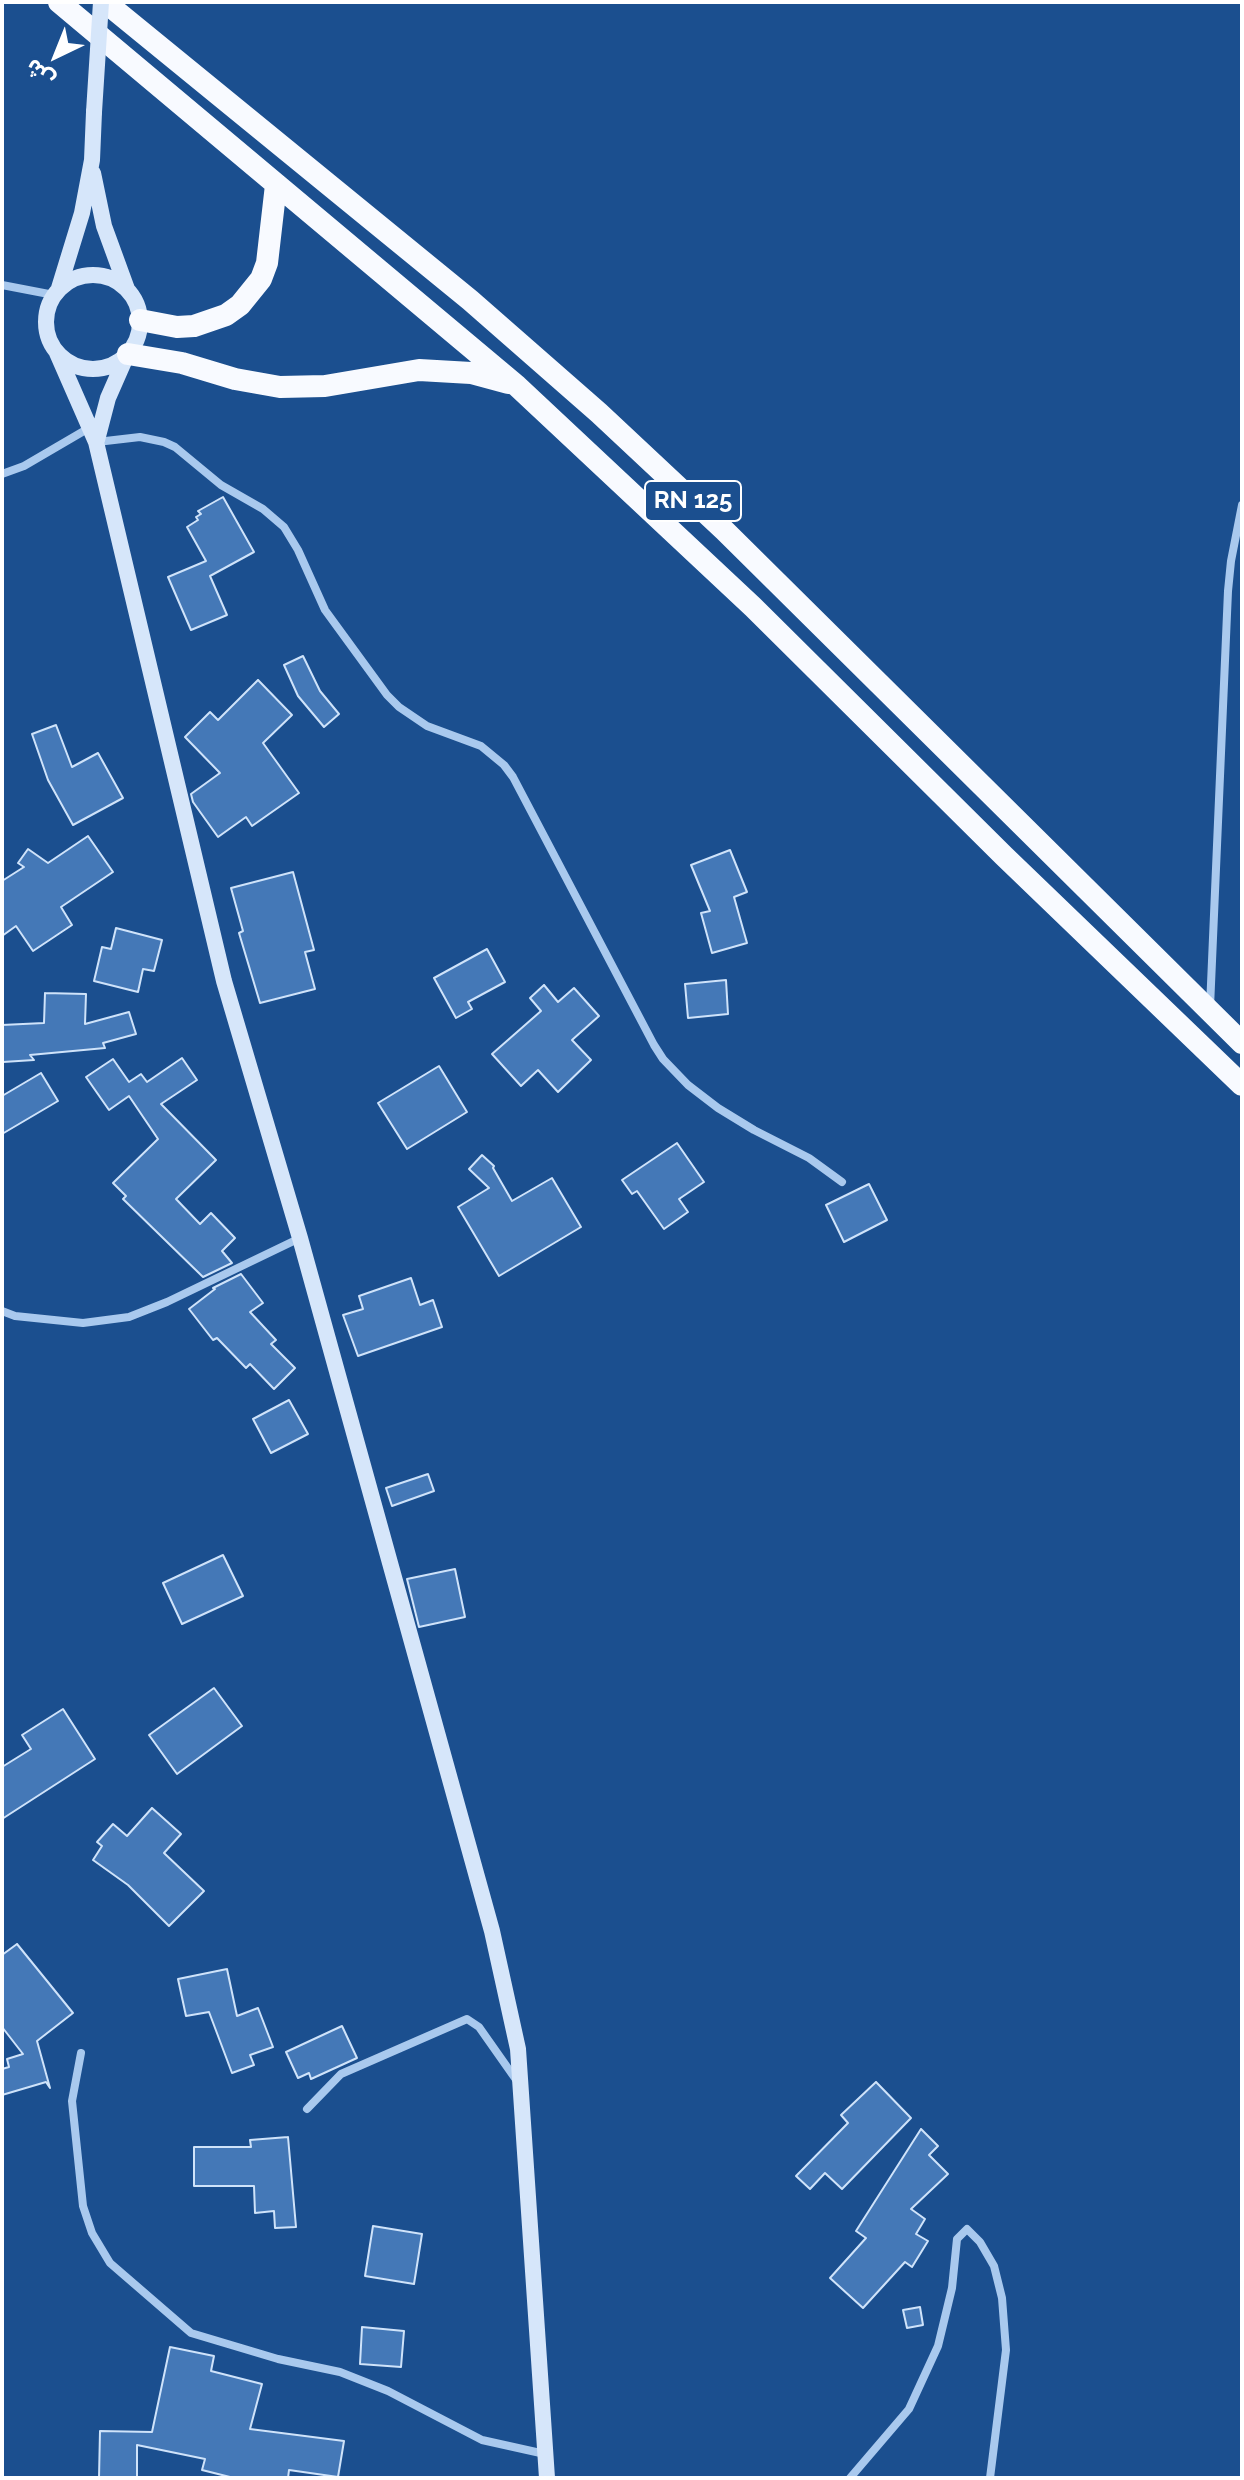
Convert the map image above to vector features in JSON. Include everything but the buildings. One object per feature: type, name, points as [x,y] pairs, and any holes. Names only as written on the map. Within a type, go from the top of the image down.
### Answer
[{"type":"highway","points":[[59,2],[517,386],[753,607],[993,846],[1242,1085]]},
{"type":"highway","name":"RN 125","points":[[103,2],[470,300],[599,413],[734,540],[1242,1043]]},
{"type":"highway","points":[[140,320],[177,327],[194,326],[218,318],[240,305],[261,279],[267,263],[276,185]]},
{"type":"highway","points":[[127,356],[182,363],[235,379],[280,387],[325,386],[419,370],[471,373],[517,386]]},
{"type":"main road","points":[[103,2],[92,160],[82,213],[56,292],[48,306],[46,331],[94,434],[213,940],[242,1050],[300,1238],[492,1931],[518,2049],[547,2478]]},
{"type":"main road","points":[[92,160],[104,226],[128,290],[139,309],[140,320],[140,332],[94,434]]},
{"type":"main road","points":[[56,292],[76,278],[98,275],[128,290]]},
{"type":"main road","points":[[57,353],[85,369],[107,368],[127,356]]},
{"type":"street","points":[[2,285],[56,292]]},
{"type":"street","points":[[2,474],[94,434],[140,437],[175,447],[221,485],[263,509],[284,527],[325,610],[393,701],[427,726],[481,746],[513,777],[663,1059],[688,1085],[718,1108],[809,1158],[842,1182]]},
{"type":"street","points":[[1210,1013],[1228,591],[1242,505]]},
{"type":"street","points":[[2,1311],[15,1316],[83,1323],[129,1317],[300,1238]]},
{"type":"street","points":[[307,2109],[341,2074],[467,2019],[479,2027],[521,2087]]},
{"type":"street","points":[[81,2053],[72,2101],[83,2206],[92,2233],[110,2263],[191,2333],[278,2359],[340,2372],[388,2391],[482,2440],[545,2454]]},
{"type":"street","points":[[850,2478],[909,2409],[938,2346],[952,2288],[957,2239],[967,2229],[980,2242],[994,2266],[1002,2298],[1006,2350],[990,2478]]}]
